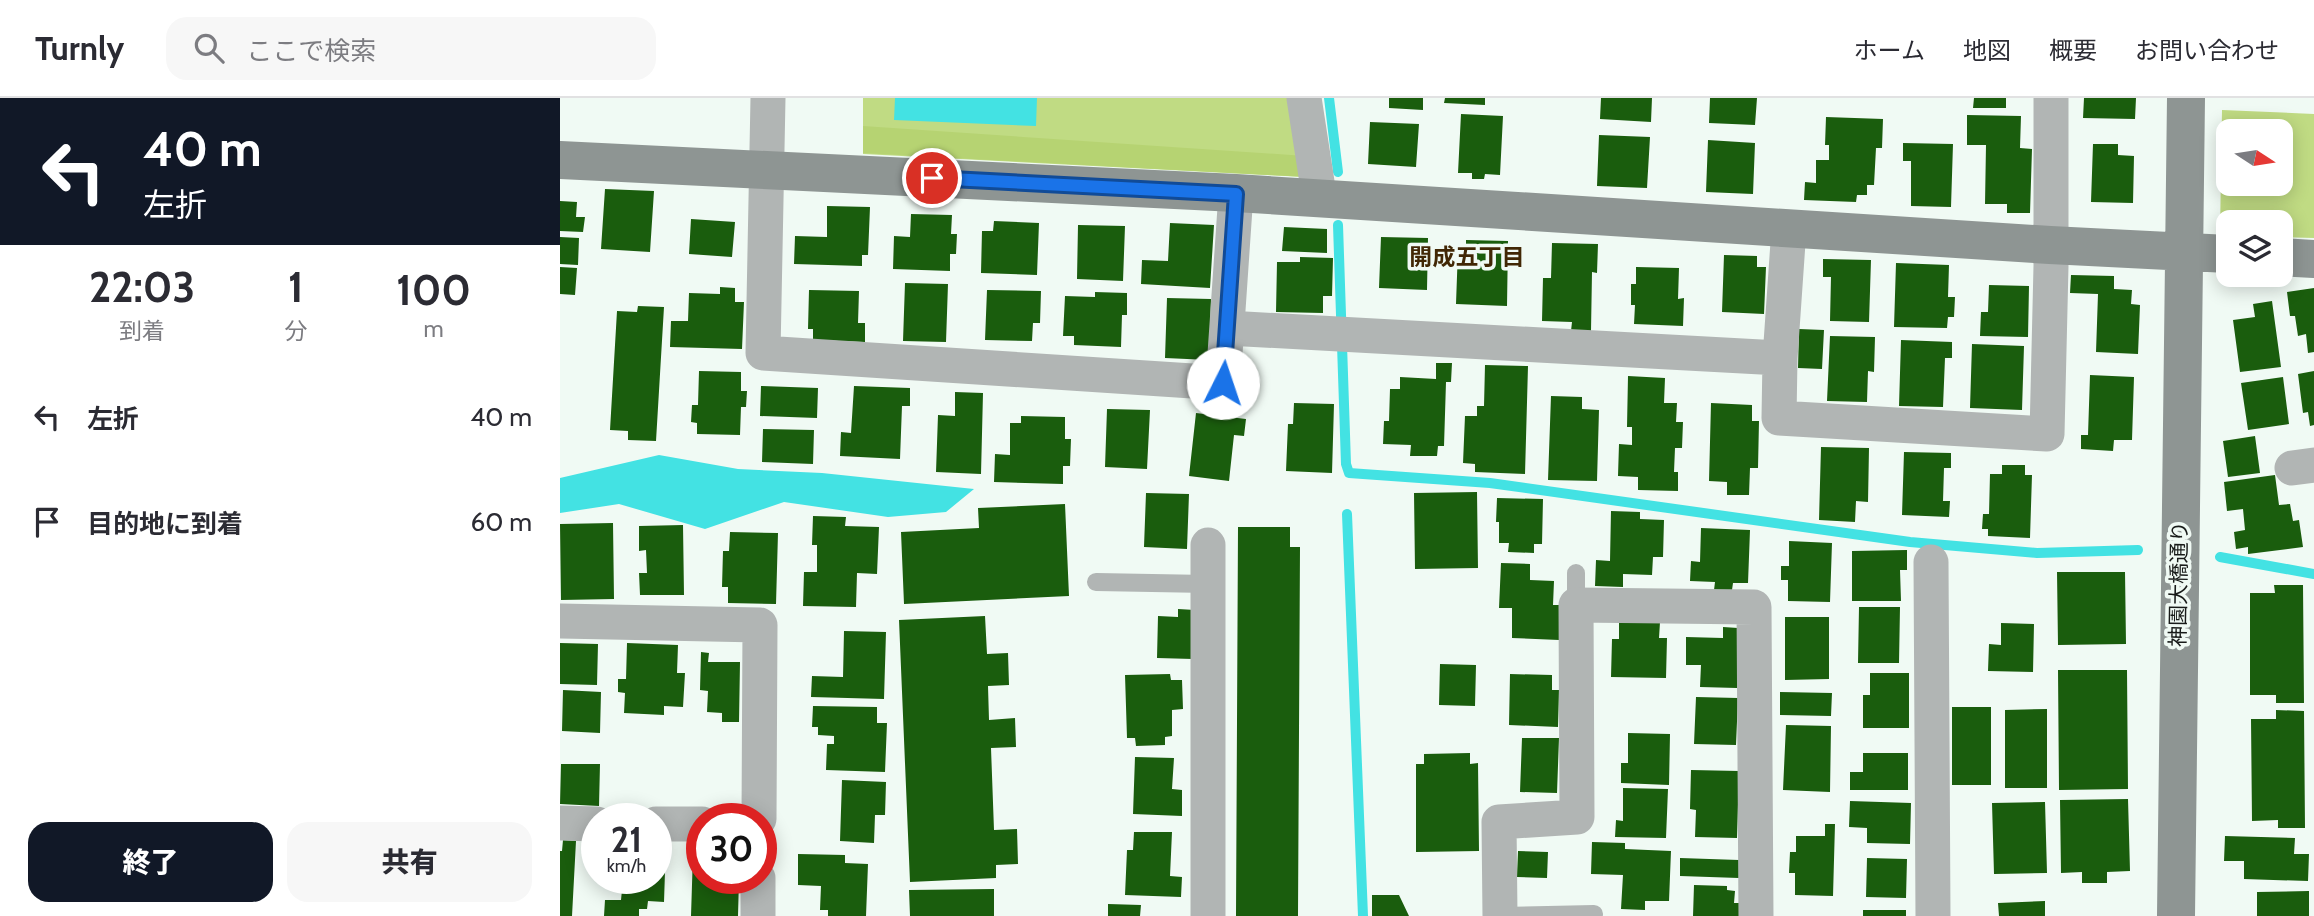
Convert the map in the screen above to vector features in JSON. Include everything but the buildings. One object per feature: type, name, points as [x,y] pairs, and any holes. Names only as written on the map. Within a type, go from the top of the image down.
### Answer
[{"type":"street","points":[[768,98],[763,353],[1223,383],[1236,194]]},
{"type":"street","points":[[1304,98],[1317,183],[1315,198]]},
{"type":"street","points":[[1789,228],[1780,358],[1779,418],[2047,434],[2051,98]]},
{"type":"street","name":"神園大橋通り","points":[[2176,916],[2186,98]]},
{"type":"street","points":[[560,160],[1315,198],[2216,253]]},
{"type":"street","points":[[2293,258],[2314,259]]},
{"type":"street","points":[[1227,328],[1780,358]]},
{"type":"street","points":[[1208,545],[1208,916]]},
{"type":"street","points":[[1931,562],[1933,916]]},
{"type":"street","points":[[1500,916],[1499,822],[1577,817],[1576,589],[1755,607],[1756,916]]},
{"type":"street","points":[[560,621],[760,625],[759,803]]},
{"type":"street","points":[[560,823],[581,824]]},
{"type":"street","points":[[758,894],[758,916]]},
{"type":"lane","points":[[1096,582],[1208,584]]},
{"type":"lane","points":[[1500,916],[1594,914]]},
{"type":"green space","points":[[863,98],[1296,98],[1306,177],[863,154]]},
{"type":"green space","points":[[2222,110],[2314,114],[2314,238],[2293,237],[2293,210],[2220,210],[2221,196],[2293,196],[2293,119],[2222,119]]},
{"type":"green space","points":[[863,126],[1305,156],[1306,177],[863,153]]},
{"type":"water","points":[[895,98],[1037,98],[1036,126],[894,120]]},
{"type":"water","points":[[659,455],[738,469],[822,473],[974,489],[946,512],[888,517],[784,502],[705,529],[619,504],[560,513],[560,478]]},
{"type":"waterway","points":[[1329,98],[1338,172]]},
{"type":"waterway","points":[[1338,225],[1346,464],[1349,473],[1490,483],[1910,542],[2037,553],[2138,550]]},
{"type":"waterway","points":[[1347,514],[1363,916]]},
{"type":"waterway","points":[[2220,557],[2314,574]]},
{"type":"district","name":"開成五丁目","points":[[1467,257]]},
{"type":"route","points":[[932,178],[1236,194],[1223,383]]}]
